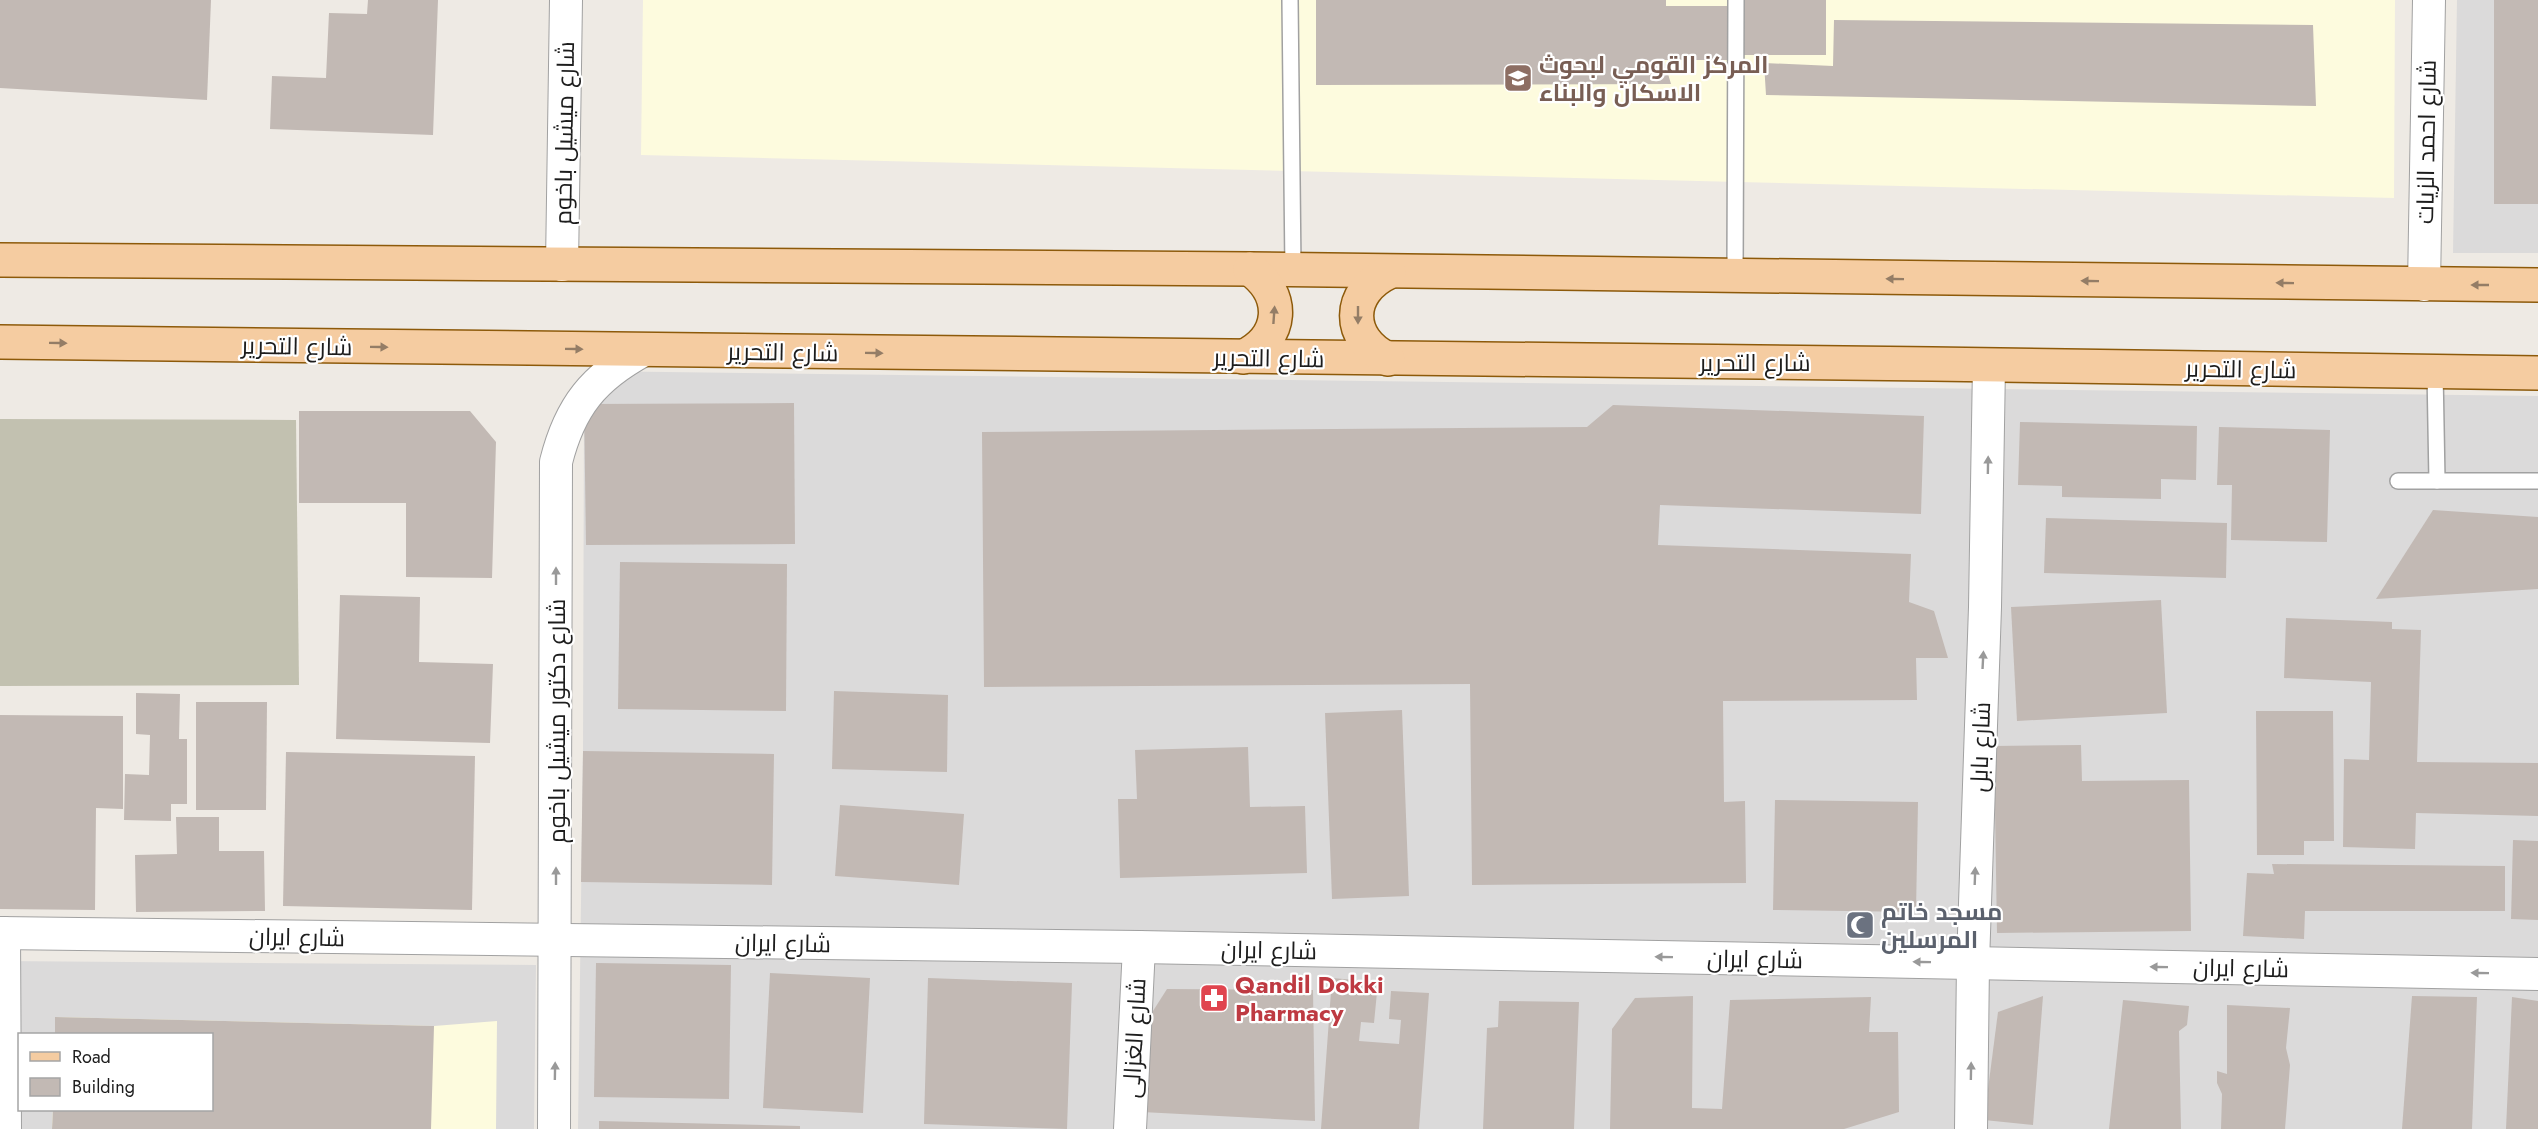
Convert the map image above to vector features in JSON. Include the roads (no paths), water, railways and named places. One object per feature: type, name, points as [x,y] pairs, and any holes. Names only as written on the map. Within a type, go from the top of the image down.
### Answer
[{"type":"main road","points":[[0,260],[1250,269],[1934,280],[2538,285]]},
{"type":"main road","points":[[1244,357],[1256,351],[1266,341],[1273,329],[1276,315],[1275,302],[1269,288],[1261,277],[1250,269]]},
{"type":"main road","points":[[1388,359],[1375,353],[1365,342],[1359,330],[1356,315],[1358,301],[1365,288],[1376,278],[1389,272]]},
{"type":"main road","name":"شارع التحرير","points":[[0,342],[2538,373]]},
{"type":"street","name":"شارع ميشيل باخوم","points":[[562,265],[566,0]]},
{"type":"street","name":"شارع احمد الزيات","points":[[2424,285],[2429,0]]},
{"type":"street","name":"شارع دكتور ميشيل باخوم","points":[[554,1129],[556,462],[566,430],[585,394],[622,362],[644,350]]},
{"type":"street","name":"شارع بابل","points":[[1971,1129],[1972,963],[1985,608],[1989,365]]},
{"type":"street","name":"شارع ايران","points":[[2,933],[1139,947],[2538,974]]},
{"type":"street","points":[[2,933],[5,1129]]},
{"type":"street","name":"شارع الغزالى","points":[[1130,1129],[1139,947]]},
{"type":"lane","points":[[1290,0],[1293,270]]},
{"type":"lane","points":[[1735,275],[1736,0]]},
{"type":"lane","points":[[2435,371],[2438,481]]},
{"type":"lane","points":[[2398,481],[2538,481]]},
{"type":"place","name":"المركز القومي لبحوث الاسكان والبناء","points":[[1518,78]]},
{"type":"place","name":"مسجد خاتم المرسلين","points":[[1860,925]]},
{"type":"place","name":"Qandil Dokki Pharmacy","points":[[1214,998]]}]
